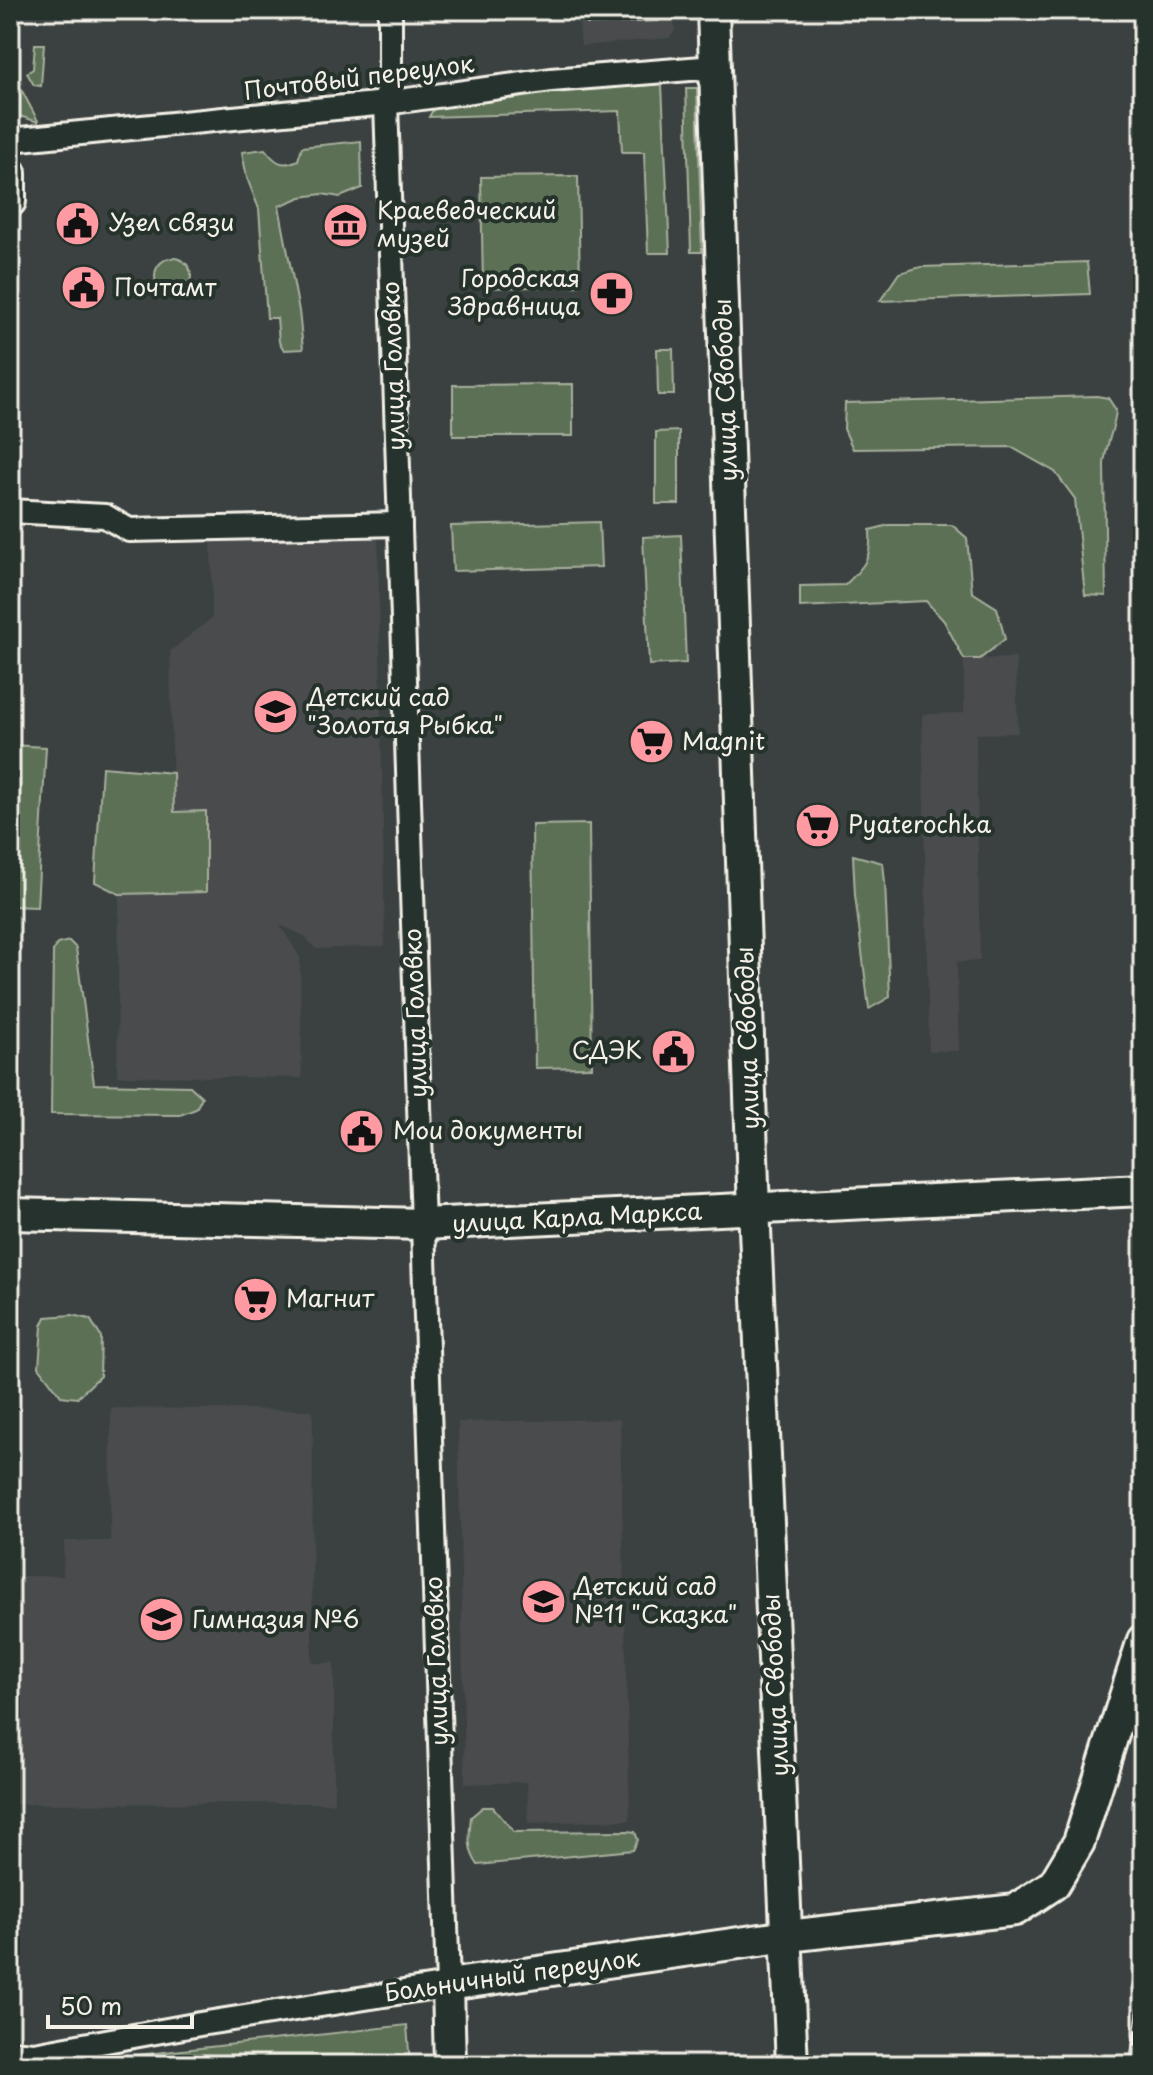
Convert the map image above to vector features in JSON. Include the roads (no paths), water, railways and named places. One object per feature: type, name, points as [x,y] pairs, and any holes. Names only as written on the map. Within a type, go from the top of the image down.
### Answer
[{"type":"street","name":"улица Головко","points":[[390,10],[390,67],[386,103],[450,2065]]},
{"type":"street","name":"улица Свободы","points":[[713,10],[754,1210],[792,2065]]},
{"type":"street","name":"Почтовый переулок","points":[[10,140],[386,103],[551,80],[715,67]]},
{"type":"street","points":[[10,173],[10,201]]},
{"type":"street","points":[[10,511],[105,516],[129,530],[400,524]]},
{"type":"street","name":"улица Карла Маркса","points":[[10,1214],[423,1224],[1143,1190]]},
{"type":"street","name":"Больничный переулок","points":[[10,2052],[34,2054],[448,1985],[788,1936],[1015,1910],[1054,1884],[1079,1842],[1143,1640]]},
{"type":"railway","points":[[1133,2065],[1143,2001]]},
{"type":"place","name":"Узел связи","points":[[78,223]]},
{"type":"place","name":"Краеведческий музей","points":[[346,225]]},
{"type":"place","name":"Почтамт","points":[[83,288]]},
{"type":"place","name":"Городская Здравница","points":[[611,293]]},
{"type":"place","name":"Детский сад \"Золотая Рыбка\"","points":[[276,712]]},
{"type":"place","name":"Magnit","points":[[651,742]]},
{"type":"place","name":"Pyaterochka","points":[[817,825]]},
{"type":"place","name":"СДЭК","points":[[673,1051]]},
{"type":"place","name":"Мои документы","points":[[362,1131]]},
{"type":"place","name":"Магнит","points":[[255,1299]]},
{"type":"place","name":"Детский сад №11 \"Сказка\"","points":[[543,1601]]},
{"type":"place","name":"Гимназия №6","points":[[161,1620]]}]
